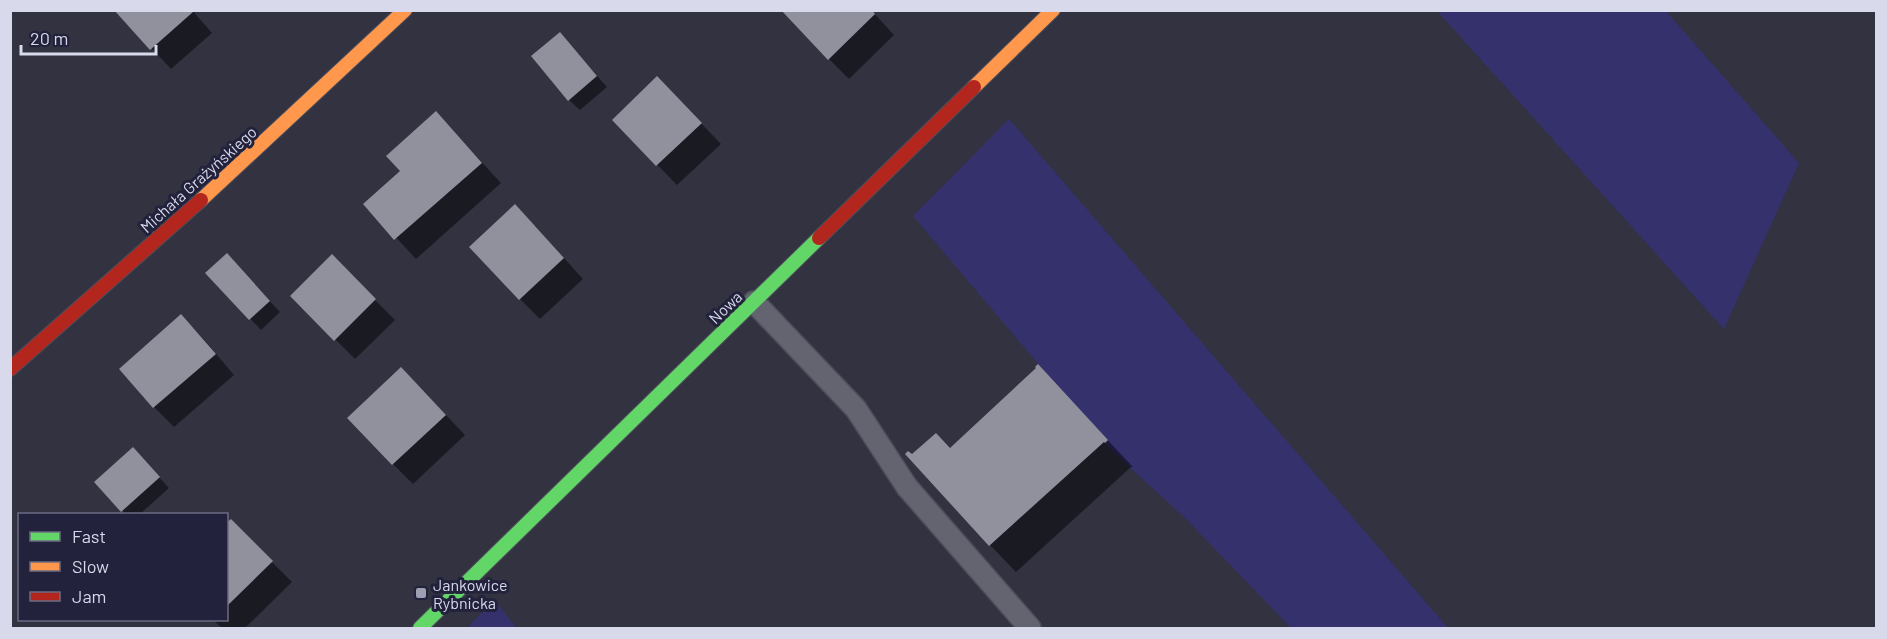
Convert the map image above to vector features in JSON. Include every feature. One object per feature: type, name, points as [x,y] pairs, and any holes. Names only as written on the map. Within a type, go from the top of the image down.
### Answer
[{"type":"street","name":"Michała Grażyńskiego","points":[[10,369],[207,194],[405,10]]},
{"type":"street","name":"Nowa","points":[[420,628],[1053,10]]},
{"type":"lane","points":[[754,302],[855,409],[907,487],[1030,628]]},
{"type":"shaded area","points":[[1437,11],[1666,11],[1799,163],[1724,329]]},
{"type":"shaded area","points":[[1009,119],[1448,628],[1291,628],[1186,519],[1111,450],[913,216]]},
{"type":"shaded area","points":[[494,600],[517,628],[467,628]]},
{"type":"building","points":[[114,10],[192,10],[193,12],[150,50]]},
{"type":"building","points":[[781,10],[872,10],[875,14],[828,60]]},
{"type":"building","points":[[560,32],[597,76],[568,101],[531,56]]},
{"type":"building","points":[[657,76],[702,123],[656,166],[612,120]]},
{"type":"building","points":[[436,111],[482,163],[394,240],[363,204],[400,171],[386,156]]},
{"type":"building","points":[[515,204],[564,258],[519,300],[469,247]]},
{"type":"building","points":[[227,253],[270,301],[249,320],[205,273]]},
{"type":"building","points":[[332,254],[376,299],[334,341],[290,296]]},
{"type":"building","points":[[181,314],[216,354],[153,408],[119,369]]},
{"type":"building","points":[[1038,364],[1108,440],[989,546],[905,454],[908,451],[912,454],[936,433],[950,448]]},
{"type":"building","points":[[401,367],[446,415],[392,465],[347,418]]},
{"type":"building","points":[[133,447],[160,477],[121,512],[94,482]]},
{"type":"building","points":[[231,519],[273,561],[228,605],[228,521]]},
{"type":"traffic: fast","points":[[420,628],[819,238]]},
{"type":"traffic: slow","points":[[201,200],[405,10]]},
{"type":"traffic: slow","points":[[974,87],[1053,10]]},
{"type":"traffic: jam","points":[[819,238],[974,87]]},
{"type":"traffic: jam","points":[[10,369],[201,200]]},
{"type":"place","name":"Jankowice Rybnicka","points":[[421,593]]}]
